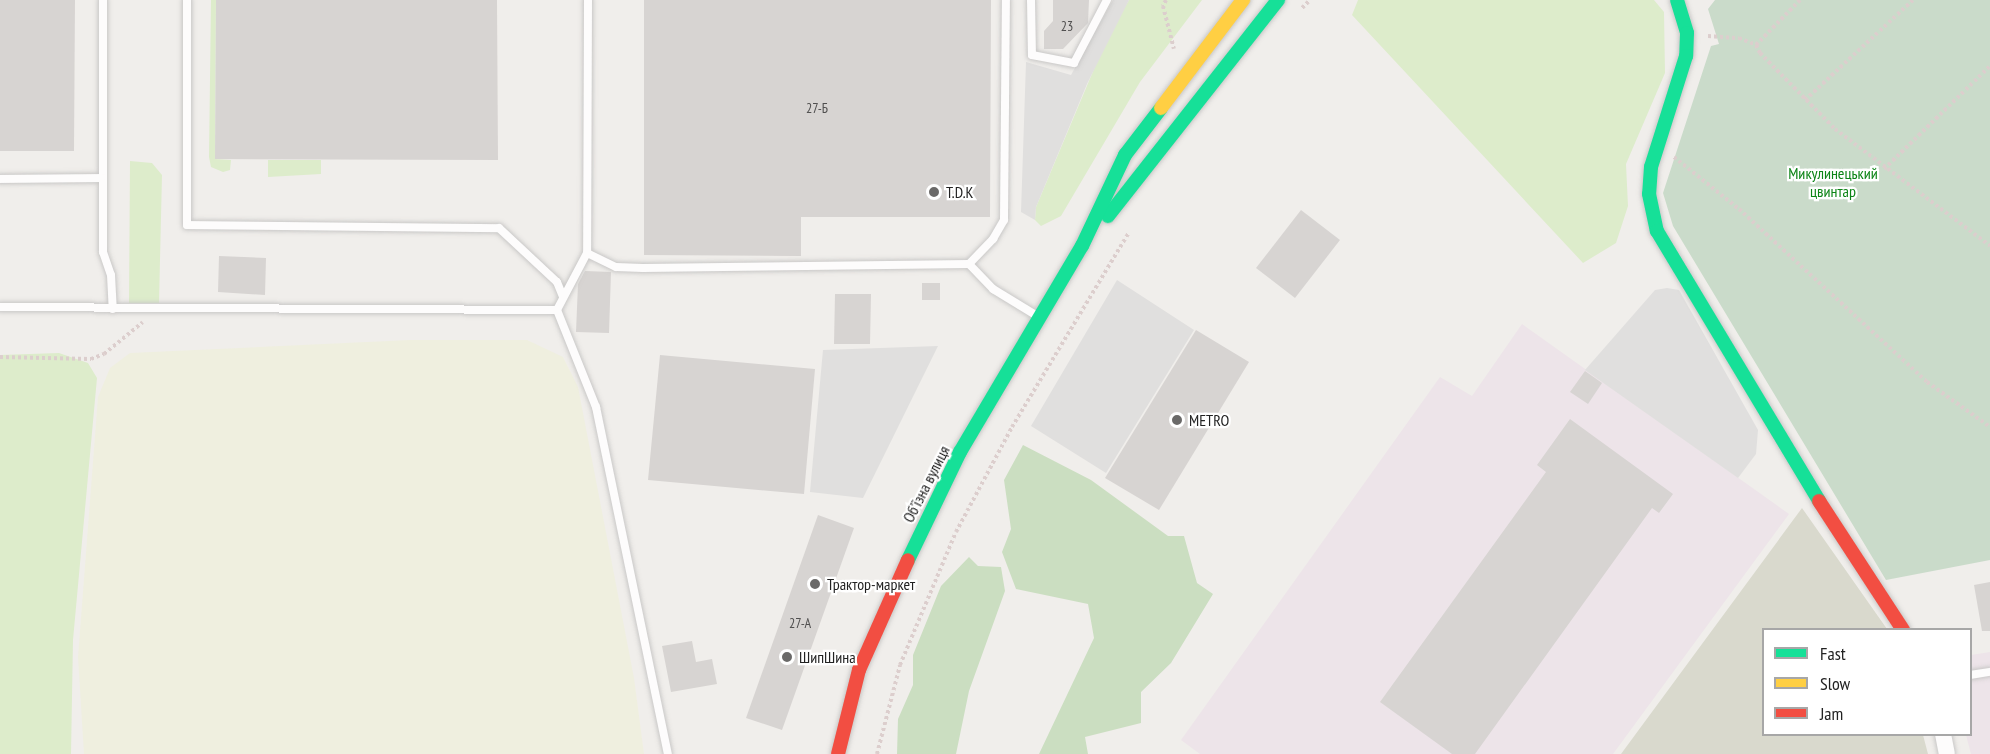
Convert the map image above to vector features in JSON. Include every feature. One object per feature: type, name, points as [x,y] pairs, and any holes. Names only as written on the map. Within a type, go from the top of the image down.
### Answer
[{"type":"main road","points":[[1082,246],[1125,154],[1243,0]]},
{"type":"main road","points":[[1082,246],[1278,0]]},
{"type":"main road","points":[[1677,0],[1687,33],[1686,56],[1656,144],[1649,195],[1657,231],[1799,470],[1902,628]]},
{"type":"main road","name":"Обʼїзна вулиця","points":[[838,754],[859,670],[898,575],[960,452],[1082,246]]},
{"type":"street","points":[[1943,736],[1947,754]]},
{"type":"lane","points":[[103,0],[101,178],[103,252],[111,275],[113,309]]},
{"type":"lane","points":[[187,0],[187,225],[499,228],[557,282],[563,297]]},
{"type":"lane","points":[[588,0],[587,253],[557,310],[596,407],[669,754]]},
{"type":"lane","points":[[587,253],[616,267],[643,268],[969,264],[993,239],[1004,220],[1006,0]]},
{"type":"lane","points":[[1031,0],[1032,55],[1074,63],[1107,0]]},
{"type":"lane","points":[[0,178],[101,178]]},
{"type":"lane","points":[[969,264],[993,289],[1039,317]]},
{"type":"lane","points":[[0,307],[557,310]]},
{"type":"lane","points":[[1972,675],[1990,672]]},
{"type":"path","points":[[1756,45],[1800,0]]},
{"type":"path","points":[[1805,100],[1912,0]]},
{"type":"path","points":[[1687,33],[1739,39],[1756,45],[1805,100],[1884,169],[1990,246]]},
{"type":"path","points":[[1884,169],[1990,66]]},
{"type":"path","points":[[1656,144],[1739,209],[1927,382],[1990,427]]},
{"type":"path","points":[[877,754],[900,665],[956,532],[1017,418],[1134,223]]},
{"type":"path","points":[[0,357],[91,359],[104,354],[157,309]]},
{"type":"shaded area","points":[[1113,0],[1129,0],[1087,84],[1036,207],[1035,220],[1021,212],[1026,62],[1071,75]]},
{"type":"shaded area","points":[[1117,280],[1194,330],[1106,473],[1031,426]]},
{"type":"shaded area","points":[[1667,288],[1679,290],[1758,430],[1756,454],[1738,478],[1585,370],[1655,290]]},
{"type":"shaded area","points":[[1522,324],[1789,514],[1613,754],[1200,754],[1181,740],[1440,377],[1472,396]]},
{"type":"shaded area","points":[[938,346],[863,498],[810,492],[823,350]]},
{"type":"shaded area","points":[[1802,508],[1886,628],[1762,628],[1762,736],[1923,736],[1928,754],[1621,754]]},
{"type":"shaded area","points":[[1990,652],[1990,754],[1971,754],[1966,736],[1972,736],[1972,655]]},
{"type":"green space","points":[[211,0],[216,0],[215,159],[231,160],[230,170],[223,172],[211,167],[209,157]]},
{"type":"green space","points":[[1129,0],[1202,0],[1140,82],[1061,216],[1041,226],[1035,220],[1036,207],[1110,31]]},
{"type":"green space","points":[[1358,0],[1654,0],[1664,12],[1665,73],[1626,164],[1628,206],[1616,243],[1583,263],[1352,15]]},
{"type":"green space","name":"Микулинецький цвинтар","points":[[1715,0],[1990,0],[1990,560],[1886,580],[1673,226],[1663,193],[1711,46],[1719,44],[1708,9]]},
{"type":"green space","points":[[268,160],[321,160],[321,174],[268,177]]},
{"type":"green space","points":[[130,161],[152,163],[162,175],[159,303],[129,303]]},
{"type":"green space","points":[[410,340],[527,340],[563,357],[578,387],[634,678],[644,754],[84,754],[78,657],[98,397],[110,368],[130,353]]},
{"type":"green space","points":[[59,353],[88,363],[97,378],[73,640],[71,754],[0,754],[0,355]]},
{"type":"green space","points":[[1023,445],[1091,480],[1168,536],[1184,536],[1197,583],[1213,594],[1171,663],[1141,692],[1141,723],[1085,737],[1088,754],[1039,754],[1094,638],[1088,604],[1016,589],[1002,552],[1011,529],[1004,480]]},
{"type":"green space","points":[[969,557],[978,566],[1001,567],[1005,591],[969,691],[956,754],[897,754],[898,719],[913,685],[913,655],[941,586]]},
{"type":"building","points":[[0,0],[75,0],[74,151],[0,151]]},
{"type":"building","points":[[216,0],[497,0],[498,160],[215,159]]},
{"type":"building","points":[[644,0],[991,0],[990,217],[801,217],[801,256],[644,255]]},
{"type":"building","points":[[1053,0],[1089,0],[1088,23],[1063,49],[1044,49],[1044,31],[1053,21]]},
{"type":"building","points":[[1301,210],[1340,240],[1295,298],[1256,268]]},
{"type":"building","points":[[219,256],[266,258],[265,295],[218,292]]},
{"type":"building","points":[[585,271],[611,272],[609,333],[576,332],[578,284]]},
{"type":"building","points":[[922,283],[940,283],[940,300],[922,300]]},
{"type":"building","points":[[835,294],[871,294],[870,344],[834,344]]},
{"type":"building","name":"METRO","points":[[1196,330],[1249,362],[1159,510],[1105,478]]},
{"type":"building","points":[[660,355],[815,369],[804,494],[648,480]]},
{"type":"building","points":[[1585,371],[1602,383],[1588,404],[1570,392]]},
{"type":"building","points":[[1570,419],[1673,494],[1659,513],[1652,508],[1475,754],[1452,754],[1380,702],[1546,472],[1537,465]]},
{"type":"building","points":[[818,515],[854,528],[782,730],[746,718]]},
{"type":"building","points":[[1990,582],[1990,631],[1982,631],[1974,585]]},
{"type":"building","points":[[692,641],[696,662],[712,659],[717,684],[671,692],[662,646]]},
{"type":"traffic: fast","points":[[1108,216],[1278,0]]},
{"type":"traffic: fast","points":[[1677,0],[1687,33],[1686,56],[1651,167],[1649,194],[1657,231],[1819,501]]},
{"type":"traffic: fast","points":[[908,560],[960,452],[1082,246],[1125,155],[1161,108]]},
{"type":"traffic: slow","points":[[1161,108],[1243,0]]},
{"type":"traffic: jam","points":[[1819,501],[1902,628]]},
{"type":"traffic: jam","points":[[838,754],[859,670],[908,560]]},
{"type":"place","name":"T.D.K","points":[[934,192]]},
{"type":"place","name":"METRO","points":[[1177,420]]},
{"type":"place","name":"Трактор-маркет","points":[[815,584]]},
{"type":"place","name":"ШипШина","points":[[787,657]]}]
